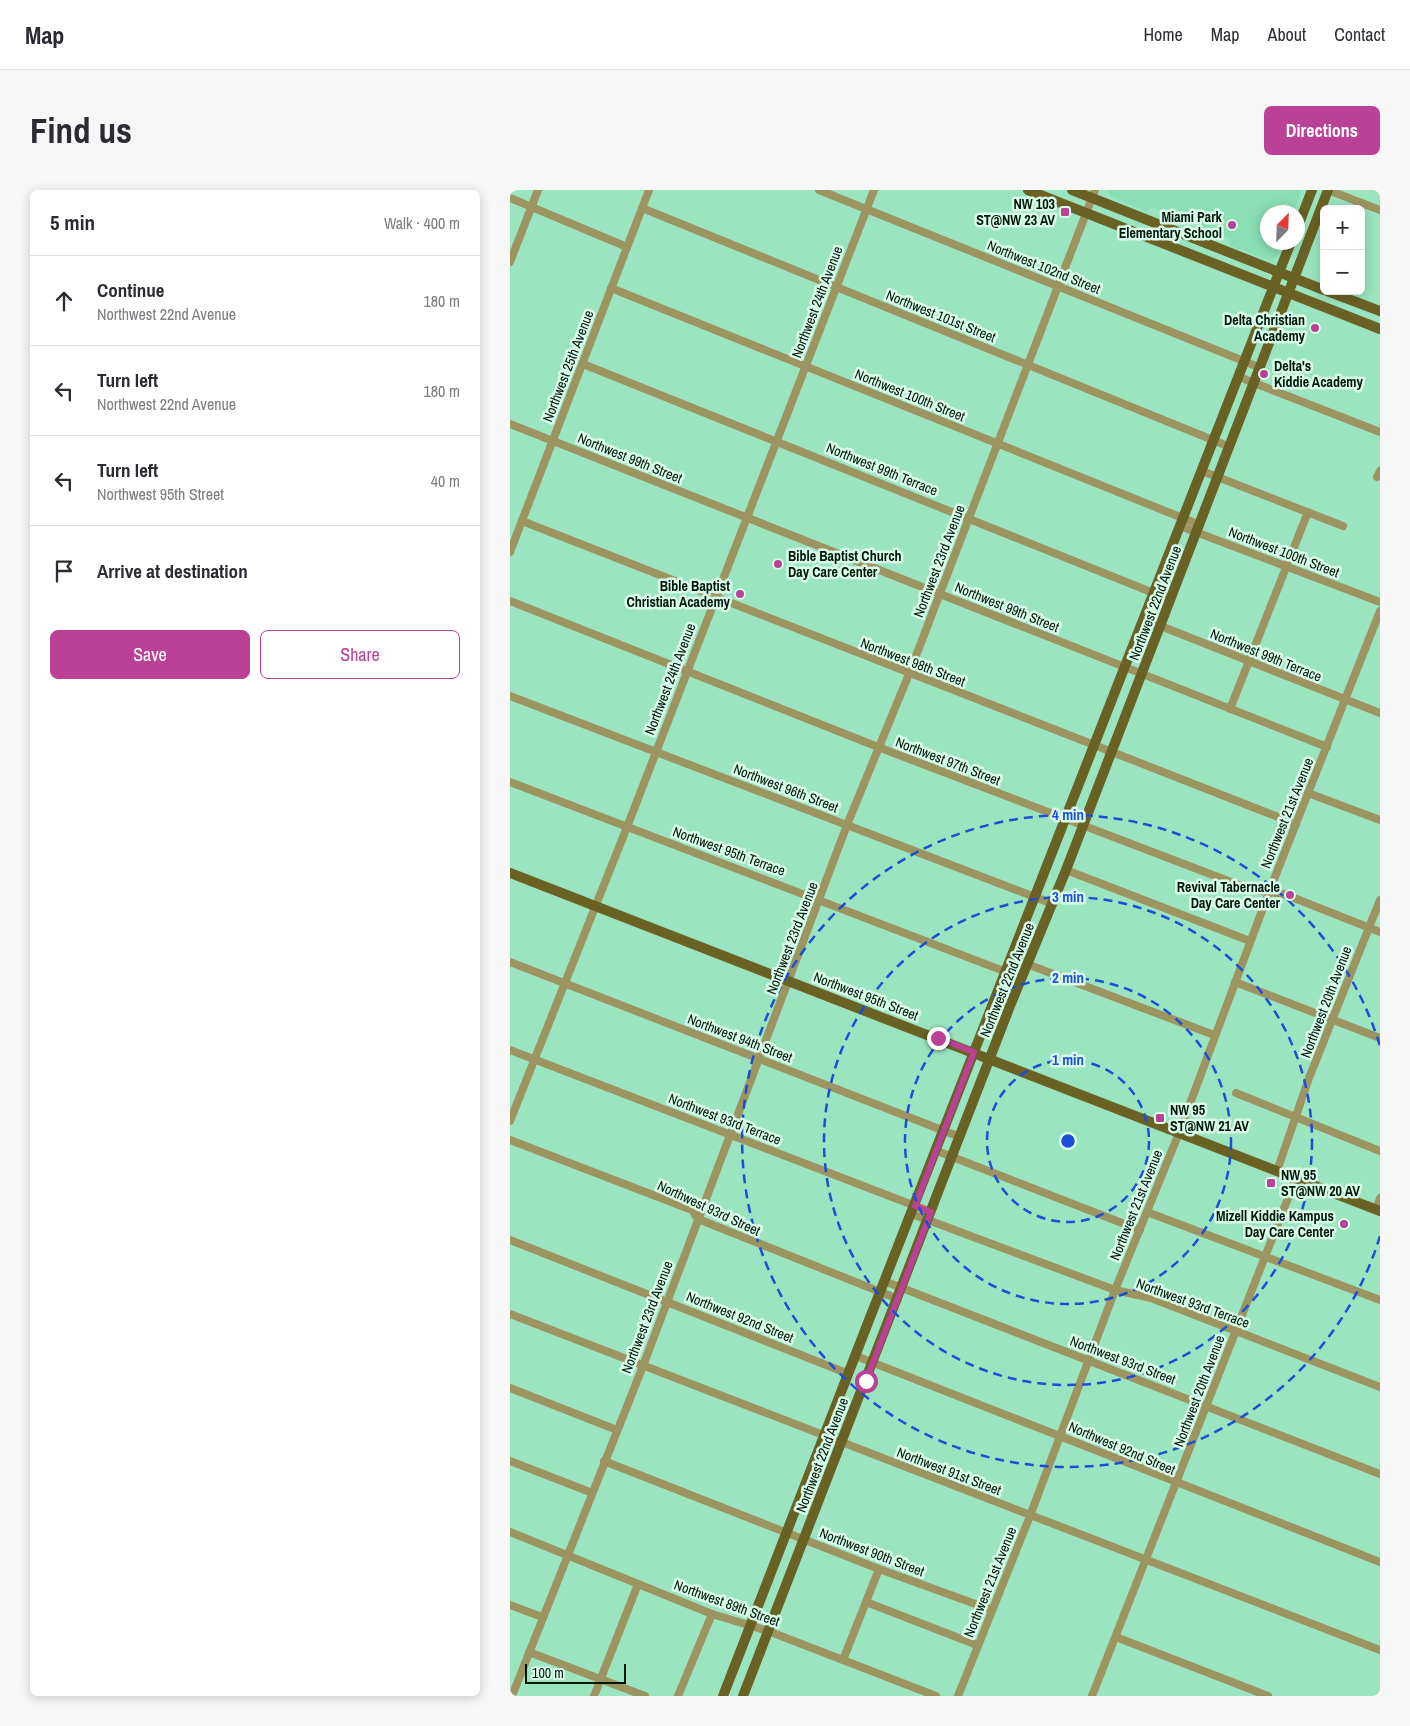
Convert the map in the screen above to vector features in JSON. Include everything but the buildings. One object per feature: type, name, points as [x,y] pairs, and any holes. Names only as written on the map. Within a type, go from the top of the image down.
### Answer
[{"type":"main road","points":[[1028,190],[1380,329]]},
{"type":"main road","points":[[1072,190],[1094,194],[1279,273],[1320,288]]},
{"type":"main road","points":[[1305,208],[1312,190]]},
{"type":"main road","name":"Northwest 22nd Avenue","points":[[743,1696],[1255,384],[1328,190]]},
{"type":"main road","name":"Northwest 22nd Avenue","points":[[723,1696],[884,1281],[937,1150],[1033,896],[1065,819],[1288,250]]},
{"type":"main road","points":[[1338,295],[1380,311]]},
{"type":"main road","name":"Northwest 95th Street","points":[[510,873],[991,1058],[1378,1210]]},
{"type":"street","points":[[510,262],[538,190]]},
{"type":"street","name":"Northwest 25th Avenue","points":[[510,552],[649,190]]},
{"type":"street","name":"Northwest 102nd Street","points":[[819,190],[1261,368]]},
{"type":"street","name":"Northwest 24th Avenue","points":[[510,1121],[533,1058],[627,827],[685,672],[874,190]]},
{"type":"street","points":[[1328,190],[1380,210]]},
{"type":"street","name":"Northwest 23rd Avenue","points":[[512,1696],[590,1492],[642,1366],[665,1301],[789,981],[847,825],[909,674],[1094,194]]},
{"type":"street","points":[[510,198],[627,247]]},
{"type":"street","name":"Northwest 101st Street","points":[[642,208],[1230,446]]},
{"type":"street","name":"Northwest 100th Street","points":[[612,288],[998,444],[1286,566],[1380,602]]},
{"type":"street","name":"Northwest 99th Terrace","points":[[582,364],[776,440],[1171,600]]},
{"type":"street","points":[[1239,377],[1380,432]]},
{"type":"street","name":"Northwest 99th Street","points":[[510,424],[1326,747]]},
{"type":"street","points":[[1202,471],[1343,526]]},
{"type":"street","points":[[1230,709],[1308,512]]},
{"type":"street","name":"Northwest 98th Street","points":[[522,521],[714,598],[1296,824]]},
{"type":"street","name":"Northwest 97th Street","points":[[510,600],[685,672],[1083,826],[1252,890],[1284,894],[1380,932]]},
{"type":"street","name":"Northwest 21st Avenue","points":[[958,1696],[1030,1516],[1115,1290],[1179,1132],[1250,941],[1380,611]]},
{"type":"street","name":"Northwest 99th Terrace","points":[[1143,619],[1380,714]]},
{"type":"street","name":"Northwest 96th Street","points":[[510,696],[656,750],[1052,904]]},
{"type":"street","name":"Northwest 95th Terrace","points":[[510,782],[820,899],[1022,978]]},
{"type":"street","points":[[1308,793],[1380,820]]},
{"type":"street","points":[[1066,870],[1250,941]]},
{"type":"street","name":"Northwest 20th Avenue","points":[[1277,1170],[1331,1020],[1380,900]]},
{"type":"street","name":"Northwest 94th Street","points":[[510,962],[960,1137]]},
{"type":"street","points":[[1028,964],[1214,1035]]},
{"type":"street","points":[[1235,982],[1380,1038]]},
{"type":"street","name":"Northwest 93rd Terrace","points":[[510,1050],[730,1133],[913,1210],[1115,1290],[1151,1298],[1380,1388]]},
{"type":"street","points":[[1236,1092],[1380,1151]]},
{"type":"street","name":"Northwest 93rd Street","points":[[510,1140],[692,1210],[698,1219],[898,1299]]},
{"type":"street","points":[[937,1150],[1140,1230]]},
{"type":"street","name":"Northwest 20th Avenue","points":[[1092,1696],[1296,1178]]},
{"type":"street","points":[[1378,1210],[1380,1198]]},
{"type":"street","points":[[1147,1212],[1380,1300]]},
{"type":"street","name":"Northwest 92nd Street","points":[[510,1240],[849,1374]]},
{"type":"street","name":"Northwest 93rd Street","points":[[884,1281],[1380,1474]]},
{"type":"street","name":"Northwest 91st Street","points":[[510,1314],[1380,1650]]},
{"type":"street","name":"Northwest 92nd Street","points":[[856,1356],[1176,1484],[1380,1562]]},
{"type":"street","points":[[510,1388],[616,1430]]},
{"type":"street","points":[[510,1461],[590,1492]]},
{"type":"street","name":"Northwest 90th Street","points":[[604,1461],[879,1569],[992,1610]]},
{"type":"street","name":"Northwest 89th Street","points":[[510,1532],[712,1614],[768,1631],[936,1696]]},
{"type":"street","points":[[843,1660],[879,1569]]},
{"type":"street","points":[[594,1696],[638,1584]]},
{"type":"street","points":[[866,1602],[977,1645]]},
{"type":"street","points":[[510,1604],[542,1617]]},
{"type":"street","points":[[678,1696],[712,1614]]},
{"type":"street","points":[[1116,1636],[1268,1696]]},
{"type":"street","points":[[529,1652],[645,1696]]},
{"type":"street","points":[[510,1674],[519,1678]]},
{"type":"shaded area","name":"Miami Park Elementary School","points":[[1108,190],[1302,190],[1297,205],[1260,205],[1260,250],[1280,250],[1277,257],[1269,260],[1231,246],[1228,238],[1153,207],[1146,211],[1110,196]]},
{"type":"place","name":"NW 103 ST@NW 23 AV","points":[[1065,212]]},
{"type":"place","name":"Miami Park Elementary School","points":[[1232,225]]},
{"type":"place","name":"Delta Christian Academy","points":[[1315,328]]},
{"type":"place","name":"Delta's Kiddie Academy","points":[[1264,374]]},
{"type":"place","name":"Bible Baptist Church Day Care Center","points":[[778,564]]},
{"type":"place","name":"Bible Baptist Christian Academy","points":[[740,594]]},
{"type":"place","name":"Revival Tabernacle Day Care Center","points":[[1290,895]]},
{"type":"place","name":"NW 95 ST@NW 21 AV","points":[[1160,1118]]},
{"type":"place","name":"NW 95 ST@NW 20 AV","points":[[1271,1183]]},
{"type":"place","name":"Mizell Kiddie Kampus Day Care Center","points":[[1344,1224]]},
{"type":"route","points":[[866,1381],[931,1212],[915,1206],[974,1052],[938,1038]]}]
